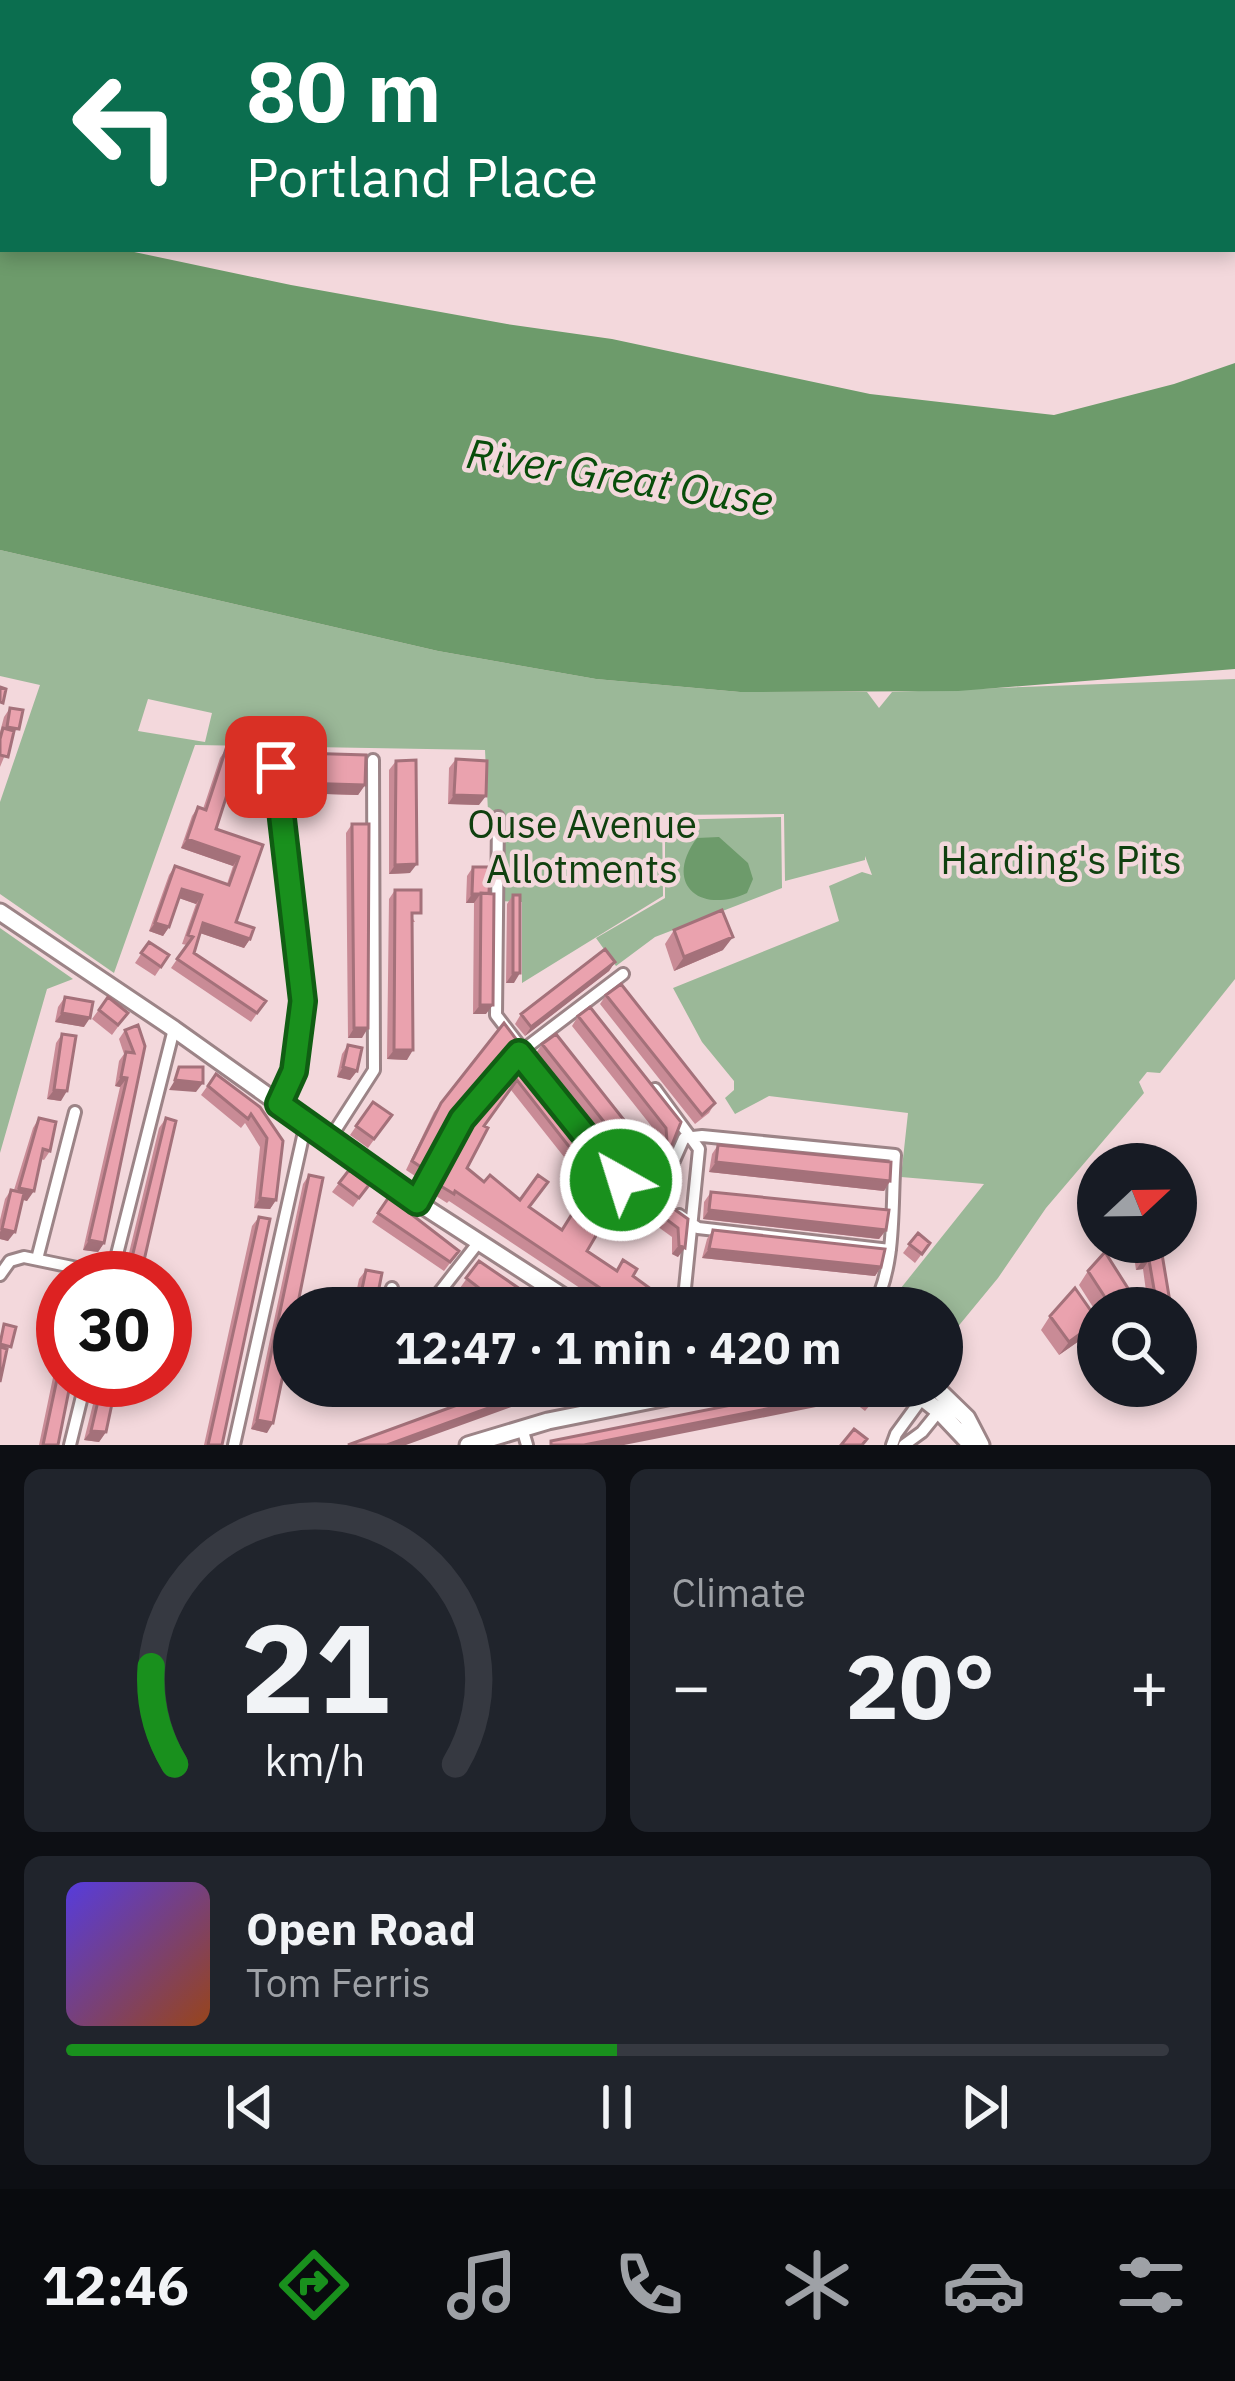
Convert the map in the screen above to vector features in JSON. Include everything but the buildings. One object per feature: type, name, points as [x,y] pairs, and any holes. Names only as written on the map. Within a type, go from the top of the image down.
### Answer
[{"type":"street","points":[[329,1140],[374,1070],[373,760]]},
{"type":"street","points":[[276,767],[303,1001],[294,1071],[279,1104]]},
{"type":"street","points":[[256,801],[280,808]]},
{"type":"street","points":[[498,817],[496,1015],[616,1174],[631,1181],[668,1174],[681,1142],[694,1138],[896,1155],[890,1250],[882,1287]]},
{"type":"street","points":[[0,912],[417,1202],[548,1287]]},
{"type":"street","points":[[417,1202],[462,1119],[521,1052],[623,974]]},
{"type":"street","points":[[585,1002],[599,1020]]},
{"type":"street","points":[[118,1251],[174,1029]]},
{"type":"street","points":[[643,1075],[699,1149],[685,1287]]},
{"type":"street","points":[[40,1251],[75,1112]]},
{"type":"street","points":[[234,1445],[306,1123]]},
{"type":"street","points":[[631,1181],[693,1226],[890,1250]]},
{"type":"street","points":[[444,1287],[478,1243]]},
{"type":"street","points":[[0,1275],[10,1261],[36,1259]]},
{"type":"street","points":[[70,1445],[79,1407]]},
{"type":"street","points":[[468,1445],[611,1407]]},
{"type":"street","points":[[892,1445],[917,1407]]},
{"type":"street","points":[[937,1407],[971,1445]]},
{"type":"street","points":[[951,1407],[967,1418],[981,1445]]},
{"type":"street","points":[[904,1445],[939,1411]]},
{"type":"street","points":[[522,1428],[527,1445]]},
{"type":"green space","points":[[0,550],[438,651],[596,679],[740,692],[867,692],[879,708],[892,692],[1235,679],[1235,979],[1160,1073],[1147,1072],[1139,1082],[1144,1093],[1101,1143],[1077,1143],[1077,1172],[963,1320],[963,1287],[902,1287],[984,1184],[901,1177],[908,1113],[769,1096],[735,1114],[725,1098],[734,1090],[734,1081],[702,1042],[673,988],[839,921],[829,886],[862,872],[872,875],[865,856],[865,860],[785,881],[784,814],[662,815],[663,896],[522,983],[522,902],[499,901],[503,813],[488,812],[485,750],[195,745],[114,973],[0,894],[0,802],[40,685],[0,676]],"holes":[[[148,699],[212,713],[205,742],[138,731]]]},
{"type":"green space","points":[[781,817],[782,888],[655,937],[616,966],[596,938],[665,898],[665,820]]},
{"type":"green space","points":[[0,928],[73,979],[47,989],[0,1153]]},
{"type":"water","name":"River Great Ouse","points":[[0,252],[134,252],[291,285],[612,339],[870,394],[1054,415],[1235,363],[1235,669],[958,691],[740,692],[596,679],[438,651],[0,550]]},
{"type":"water","points":[[719,837],[748,863],[753,879],[747,893],[714,900],[691,891],[684,869],[697,838]]},
{"type":"route","points":[[276,767],[303,1001],[294,1071],[279,1104],[417,1202],[462,1119],[519,1053],[621,1180]]},
{"type":"park label","name":"Ouse Avenue Allotments","points":[[582,846]]},
{"type":"park label","name":"Harding's Pits","points":[[1061,860]]}]
